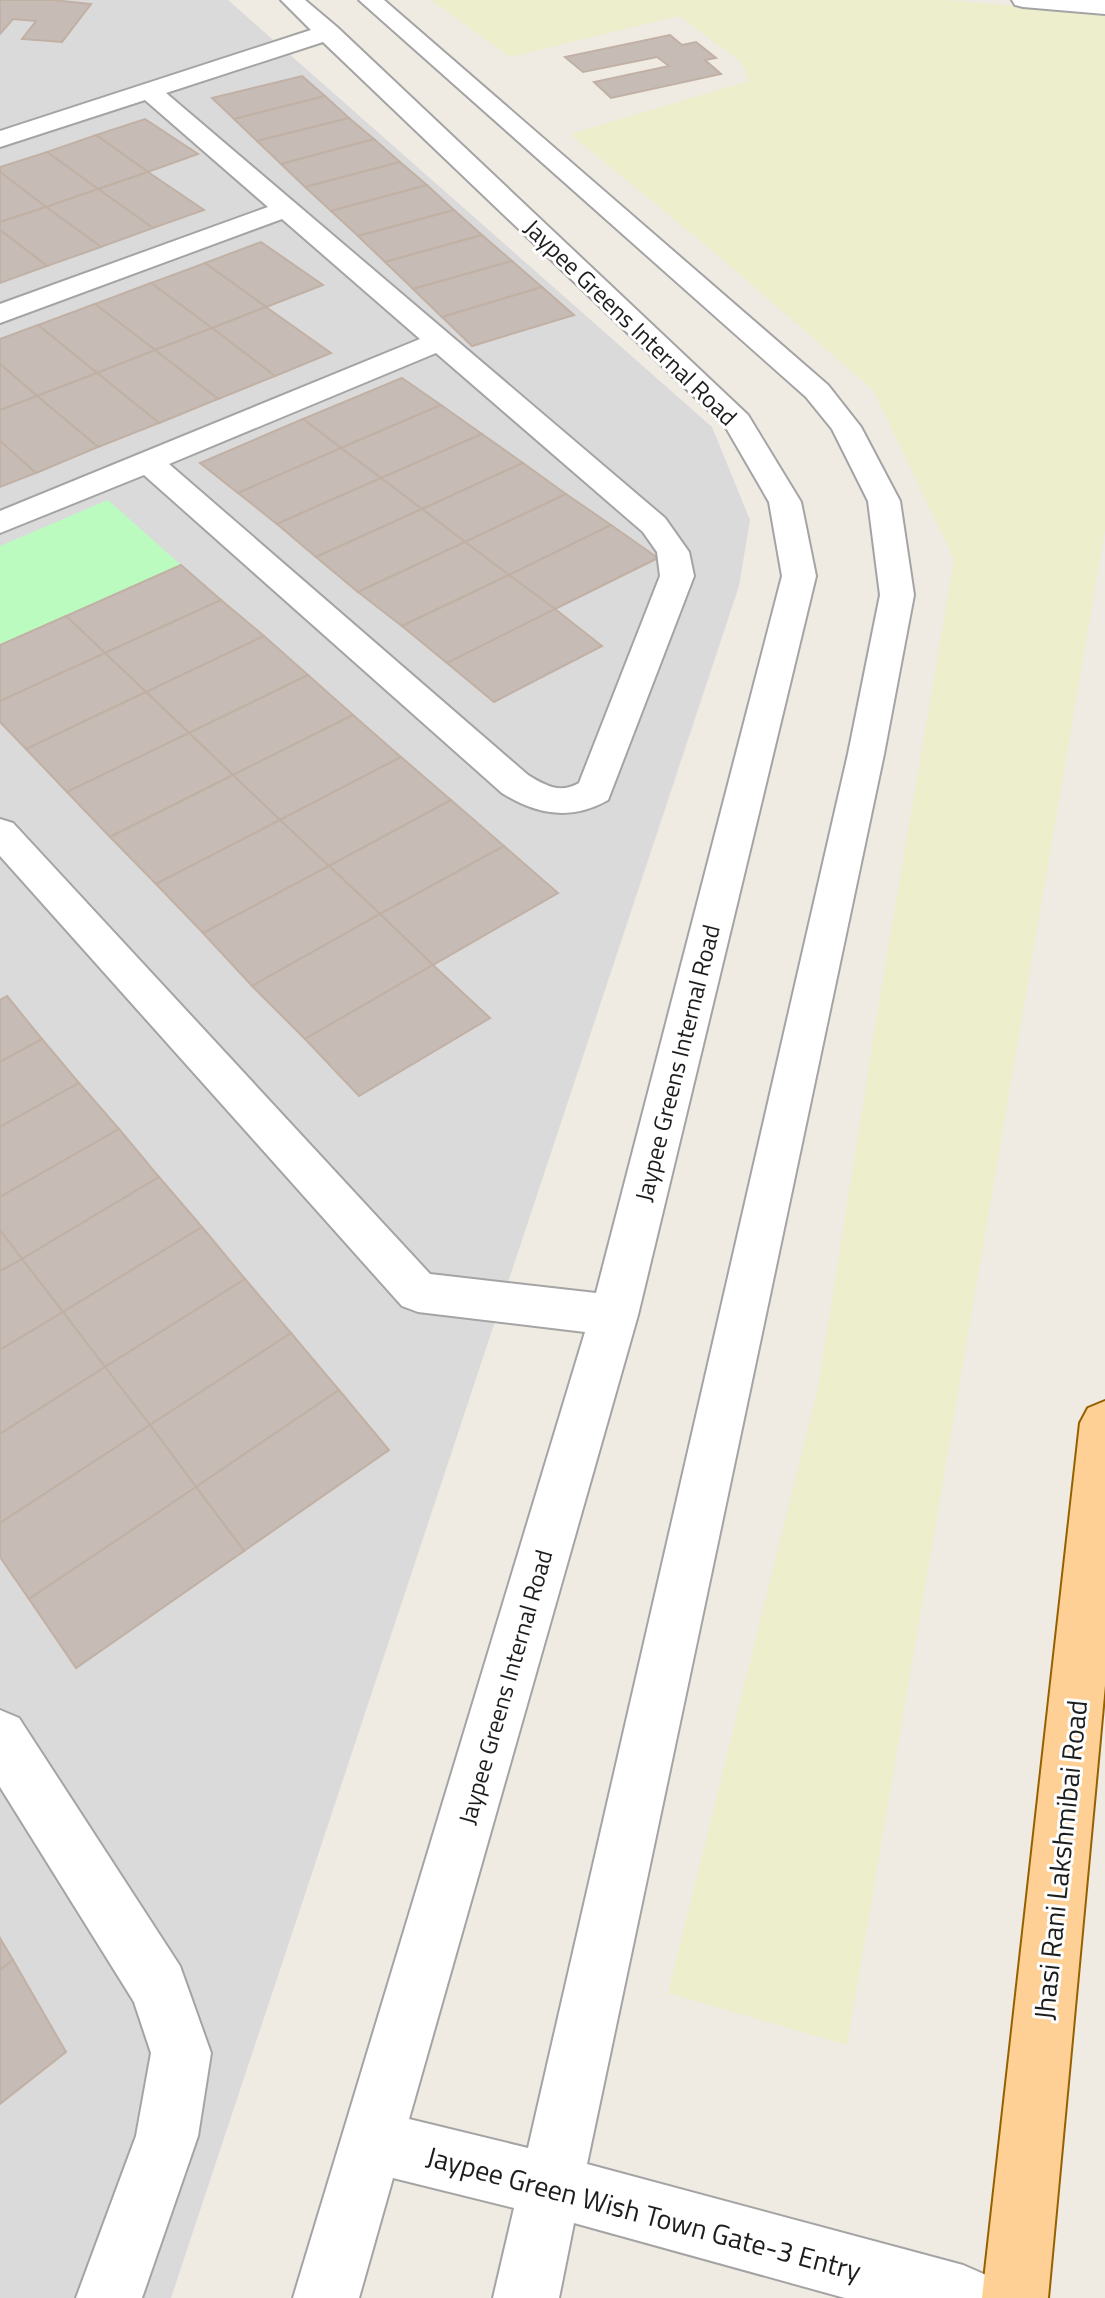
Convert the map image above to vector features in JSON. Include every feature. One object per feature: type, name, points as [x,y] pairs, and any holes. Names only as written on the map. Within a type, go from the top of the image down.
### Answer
[{"type":"main road","name":"Jhasi Rani Lakshmibai Road","points":[[1015,2298],[1105,1423]]},
{"type":"street","name":"Jaypee Greens Internal Road","points":[[292,0],[737,421],[785,502],[799,576],[614,1315],[326,2298]]},
{"type":"street","points":[[370,0],[817,391],[846,427],[884,501],[897,595],[866,754],[526,2298]]},
{"type":"street","points":[[1023,0],[1105,7]]},
{"type":"street","points":[[0,139],[329,32]]},
{"type":"street","points":[[148,462],[515,784],[537,798],[558,802],[579,801],[595,791],[677,576],[673,552],[654,525],[149,91]]},
{"type":"street","points":[[0,314],[286,209]]},
{"type":"street","points":[[0,523],[439,341]]},
{"type":"street","points":[[0,832],[418,1292],[614,1315]]},
{"type":"street","points":[[0,1737],[159,1987],[181,2053],[167,2136],[109,2298]]},
{"type":"street","name":"Jaypee Green Wish Town Gate-3 Entry","points":[[371,2141],[553,2186],[963,2298]]},
{"type":"shaded area","points":[[0,0],[228,0],[712,427],[750,520],[739,586],[171,2298],[0,2298]]},
{"type":"green space","points":[[431,0],[947,0],[1105,14],[1105,530],[847,2045],[668,1993],[818,1388],[954,559],[873,390],[714,252],[570,134],[749,81],[741,62],[679,16],[510,57]]},
{"type":"green space","points":[[108,500],[181,565],[0,645],[0,546]]},
{"type":"building","points":[[0,0],[91,4],[62,42],[22,39],[36,21],[13,19],[0,34]]},
{"type":"building","points":[[670,35],[682,45],[696,42],[716,58],[705,60],[721,74],[611,98],[594,82],[669,66],[657,57],[583,72],[565,57]]},
{"type":"building","points":[[302,76],[325,96],[234,119],[212,98]]},
{"type":"building","points":[[325,96],[349,118],[257,141],[234,119]]},
{"type":"building","points":[[349,118],[374,139],[281,164],[257,141]]},
{"type":"building","points":[[145,119],[198,154],[148,172],[96,135]]},
{"type":"building","points":[[96,135],[148,172],[98,189],[47,152]]},
{"type":"building","points":[[374,139],[400,162],[305,187],[281,164]]},
{"type":"building","points":[[47,152],[98,189],[46,207],[0,172],[0,167]]},
{"type":"building","points":[[400,162],[427,185],[331,211],[305,187]]},
{"type":"building","points":[[0,172],[46,207],[0,222]]},
{"type":"building","points":[[148,172],[204,210],[153,228],[98,189]]},
{"type":"building","points":[[427,185],[454,210],[358,236],[331,211]]},
{"type":"building","points":[[98,189],[153,228],[101,247],[46,207]]},
{"type":"building","points":[[46,207],[101,247],[47,266],[0,230],[0,222]]},
{"type":"building","points":[[454,210],[482,235],[385,262],[358,236]]},
{"type":"building","points":[[0,230],[47,266],[0,283]]},
{"type":"building","points":[[482,235],[512,261],[413,289],[385,262]]},
{"type":"building","points":[[261,242],[323,285],[266,307],[205,263]]},
{"type":"building","points":[[512,261],[542,287],[442,317],[413,289]]},
{"type":"building","points":[[205,263],[266,307],[212,328],[151,283]]},
{"type":"building","points":[[151,283],[212,328],[155,350],[95,304]]},
{"type":"building","points":[[542,287],[574,315],[472,346],[442,317]]},
{"type":"building","points":[[95,304],[155,350],[97,373],[38,325]]},
{"type":"building","points":[[266,307],[331,353],[275,376],[212,328]]},
{"type":"building","points":[[38,325],[97,373],[37,396],[0,364],[0,339]]},
{"type":"building","points":[[212,328],[275,376],[218,399],[155,350]]},
{"type":"building","points":[[155,350],[218,399],[159,423],[97,373]]},
{"type":"building","points":[[0,364],[37,396],[0,410]]},
{"type":"building","points":[[97,373],[159,423],[98,447],[37,396]]},
{"type":"building","points":[[402,378],[441,405],[341,448],[303,419]]},
{"type":"building","points":[[37,396],[98,447],[36,473],[0,441],[0,410]]},
{"type":"building","points":[[441,405],[482,434],[381,478],[341,448]]},
{"type":"building","points":[[303,419],[341,448],[238,493],[200,463]]},
{"type":"building","points":[[482,434],[523,463],[422,509],[381,478]]},
{"type":"building","points":[[0,441],[36,473],[0,487]]},
{"type":"building","points":[[341,448],[381,478],[277,524],[238,493]]},
{"type":"building","points":[[523,463],[566,494],[465,542],[422,509]]},
{"type":"building","points":[[381,478],[422,509],[316,557],[277,524]]},
{"type":"building","points":[[566,494],[611,525],[509,575],[465,542]]},
{"type":"building","points":[[422,509],[465,542],[358,592],[316,557]]},
{"type":"building","points":[[611,525],[658,558],[555,609],[509,575]]},
{"type":"building","points":[[465,542],[509,575],[402,626],[358,592]]},
{"type":"building","points":[[181,565],[221,600],[105,653],[66,616]]},
{"type":"building","points":[[509,575],[555,609],[447,663],[402,626]]},
{"type":"building","points":[[221,600],[264,636],[146,692],[105,653]]},
{"type":"building","points":[[555,609],[602,646],[494,702],[447,663]]},
{"type":"building","points":[[66,616],[105,653],[0,701],[0,645]]},
{"type":"building","points":[[264,636],[308,675],[189,733],[146,692]]},
{"type":"building","points":[[105,653],[146,692],[26,749],[0,722],[0,701]]},
{"type":"building","points":[[308,675],[353,715],[233,775],[189,733]]},
{"type":"building","points":[[146,692],[189,733],[67,792],[26,749]]},
{"type":"building","points":[[353,715],[401,757],[280,820],[233,775]]},
{"type":"building","points":[[189,733],[233,775],[110,837],[67,792]]},
{"type":"building","points":[[401,757],[451,800],[329,866],[280,820]]},
{"type":"building","points":[[233,775],[280,820],[156,884],[110,837]]},
{"type":"building","points":[[451,800],[504,846],[380,914],[329,866]]},
{"type":"building","points":[[280,820],[329,866],[203,933],[156,884]]},
{"type":"building","points":[[504,846],[558,893],[433,965],[380,914]]},
{"type":"building","points":[[329,866],[380,914],[252,986],[203,933]]},
{"type":"building","points":[[380,914],[433,965],[305,1039],[252,986]]},
{"type":"building","points":[[433,965],[490,1018],[359,1096],[305,1039]]},
{"type":"building","points":[[7,996],[42,1039],[0,1062],[0,1000]]},
{"type":"building","points":[[42,1039],[79,1083],[0,1127],[0,1062]]},
{"type":"building","points":[[79,1083],[119,1129],[0,1197],[0,1127]]},
{"type":"building","points":[[119,1129],[159,1177],[22,1259],[0,1230],[0,1197]]},
{"type":"building","points":[[159,1177],[202,1227],[63,1312],[22,1259]]},
{"type":"building","points":[[202,1227],[245,1279],[105,1367],[63,1312]]},
{"type":"building","points":[[0,1230],[22,1259],[0,1271]]},
{"type":"building","points":[[22,1259],[63,1312],[0,1350],[0,1271]]},
{"type":"building","points":[[245,1279],[291,1333],[150,1425],[105,1367]]},
{"type":"building","points":[[63,1312],[105,1367],[0,1434],[0,1350]]},
{"type":"building","points":[[291,1333],[339,1390],[196,1487],[150,1425]]},
{"type":"building","points":[[105,1367],[150,1425],[0,1523],[0,1434]]},
{"type":"building","points":[[339,1390],[389,1450],[244,1551],[196,1487]]},
{"type":"building","points":[[150,1425],[196,1487],[29,1599],[0,1557],[0,1523]]},
{"type":"building","points":[[196,1487],[244,1551],[76,1668],[29,1599]]},
{"type":"building","points":[[0,1938],[13,1960],[0,1970]]},
{"type":"building","points":[[13,1960],[66,2052],[0,2104],[0,1970]]}]
